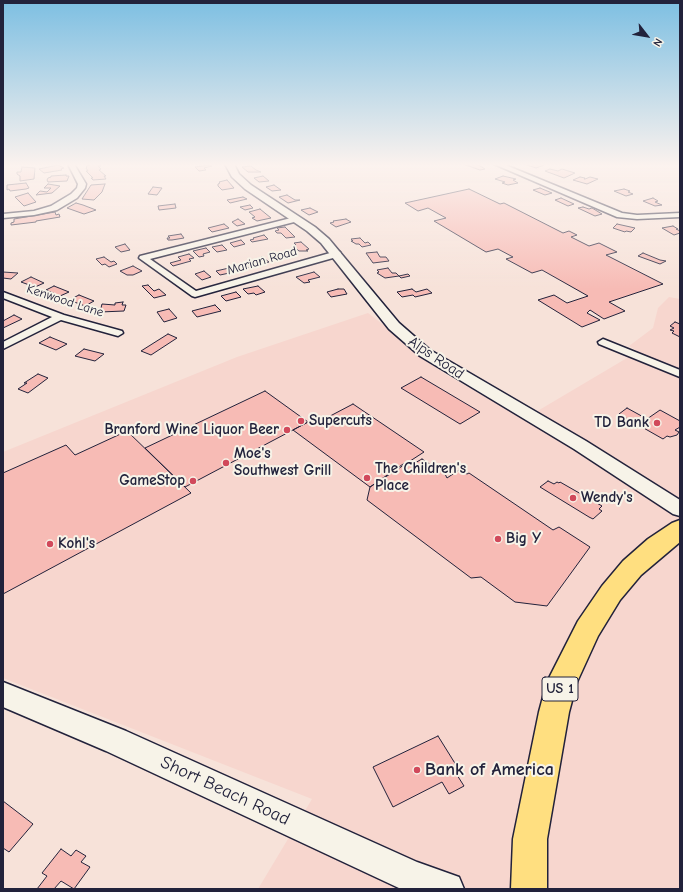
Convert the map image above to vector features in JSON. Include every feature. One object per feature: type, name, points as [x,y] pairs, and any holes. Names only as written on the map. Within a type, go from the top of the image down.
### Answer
[{"type":"main road","name":"US 1","points":[[529,889],[530,839],[543,765],[562,682],[588,629],[611,593],[632,568],[657,546],[680,529]]},
{"type":"main road","name":"Short Beach Road","points":[[3,694],[116,741],[413,877],[447,889]]},
{"type":"street","points":[[3,216],[28,214],[54,208],[58,206]]},
{"type":"street","name":"Alps Road","points":[[275,206],[319,236],[337,254],[394,326],[426,354],[580,445],[680,509]]},
{"type":"street","points":[[597,206],[620,215],[637,217],[680,215]]},
{"type":"street","name":"Marian Road","points":[[295,219],[143,258],[195,294],[337,254]]},
{"type":"street","name":"Kenwood Lane","points":[[3,295],[60,317],[118,333]]},
{"type":"street","points":[[3,346],[60,317]]},
{"type":"street","points":[[603,342],[680,374]]},
{"type":"shaded area","points":[[669,297],[680,299],[680,889],[258,889],[312,799],[3,678],[3,452],[237,357],[368,313],[385,326],[407,347],[445,374],[524,419],[637,351],[629,346],[653,328],[658,308]]},
{"type":"building","points":[[71,206],[85,206],[96,210],[84,214],[67,208]]},
{"type":"building","points":[[158,206],[175,206],[176,208],[159,210]]},
{"type":"building","points":[[251,206],[253,208],[245,210],[240,207]]},
{"type":"building","points":[[409,206],[509,206],[563,233],[569,231],[577,235],[571,237],[589,246],[599,243],[617,252],[606,255],[663,284],[609,302],[625,311],[604,319],[590,310],[587,313],[600,320],[582,327],[538,300],[554,295],[567,303],[588,296],[542,270],[532,273],[506,259],[513,257],[498,249],[486,252],[434,221],[446,218],[428,208],[418,211]]},
{"type":"building","points":[[583,207],[589,209],[592,208],[602,214],[595,216],[578,208]]},
{"type":"building","points":[[310,208],[318,212],[309,215],[301,210]]},
{"type":"building","points":[[260,209],[271,218],[257,221],[252,218],[255,217],[249,212]]},
{"type":"building","points":[[55,212],[56,215],[59,214],[60,217],[11,225],[11,223],[14,222],[14,219]]},
{"type":"building","points":[[238,219],[245,224],[237,226],[232,222]]},
{"type":"building","points":[[346,219],[351,222],[336,227],[330,223],[334,222],[333,221]]},
{"type":"building","points":[[224,224],[229,228],[212,232],[208,228]]},
{"type":"building","points":[[617,224],[635,228],[631,232],[625,232],[613,228]]},
{"type":"building","points":[[673,226],[680,231],[680,233],[674,235],[662,228]]},
{"type":"building","points":[[285,227],[295,237],[286,238],[281,233],[277,233],[275,231],[279,230],[277,228]]},
{"type":"building","points":[[181,234],[184,238],[168,240],[167,238],[170,238],[168,236]]},
{"type":"building","points":[[264,235],[268,239],[252,242],[250,240],[254,239],[253,238]]},
{"type":"building","points":[[360,238],[365,243],[368,242],[371,245],[362,247],[351,241],[353,241],[351,239]]},
{"type":"building","points":[[241,240],[245,244],[234,247],[230,243]]},
{"type":"building","points":[[301,242],[309,249],[306,250],[308,251],[299,251],[293,246],[296,245],[294,243]]},
{"type":"building","points":[[125,244],[130,250],[121,252],[115,247]]},
{"type":"building","points":[[222,245],[227,250],[217,252],[212,247]]},
{"type":"building","points":[[206,248],[210,252],[203,254],[204,256],[199,257],[193,251]]},
{"type":"building","points":[[377,252],[380,257],[386,257],[389,261],[373,263],[366,253]]},
{"type":"building","points":[[643,253],[666,261],[660,264],[638,256]]},
{"type":"building","points":[[189,254],[194,258],[189,259],[191,261],[173,266],[170,263],[181,260],[178,257]]},
{"type":"building","points":[[281,254],[287,257],[276,260],[272,256]]},
{"type":"building","points":[[104,257],[111,262],[114,261],[117,264],[109,267],[105,264],[102,265],[96,259]]},
{"type":"building","points":[[262,257],[269,262],[259,265],[253,261],[258,260],[256,259]]},
{"type":"building","points":[[246,263],[251,267],[241,270],[236,266]]},
{"type":"building","points":[[133,266],[142,271],[133,275],[127,275],[120,271]]},
{"type":"building","points":[[229,268],[234,272],[220,275],[216,271]]},
{"type":"building","points":[[388,268],[392,273],[396,273],[399,276],[385,278],[377,273],[379,272],[377,270]]},
{"type":"building","points":[[204,271],[211,277],[202,280],[195,274]]},
{"type":"building","points":[[3,272],[18,273],[11,279],[3,278]]},
{"type":"building","points":[[314,272],[320,277],[308,280],[310,282],[304,283],[296,277]]},
{"type":"building","points":[[408,274],[410,276],[401,278],[399,276]]},
{"type":"building","points":[[31,277],[44,283],[35,287],[21,282]]},
{"type":"building","points":[[148,285],[154,291],[159,289],[166,295],[154,298],[142,286]]},
{"type":"building","points":[[54,286],[69,292],[60,296],[46,290]]},
{"type":"building","points":[[258,286],[265,292],[256,295],[254,293],[248,294],[243,289]]},
{"type":"building","points":[[344,289],[347,294],[331,297],[327,292]]},
{"type":"building","points":[[412,289],[416,292],[427,289],[432,293],[415,297],[413,295],[402,297],[397,292]]},
{"type":"building","points":[[236,292],[241,297],[226,301],[221,296]]},
{"type":"building","points":[[79,295],[94,301],[85,306],[69,300]]},
{"type":"building","points":[[123,302],[122,305],[126,305],[124,311],[100,312],[102,304],[115,305],[115,303]]},
{"type":"building","points":[[215,305],[221,311],[197,317],[192,311]]},
{"type":"building","points":[[169,309],[177,318],[164,322],[157,312]]},
{"type":"building","points":[[14,315],[22,319],[3,328],[3,321]]},
{"type":"building","points":[[675,322],[680,324],[680,337],[672,333],[674,331],[670,330],[674,328],[670,326]]},
{"type":"building","points":[[168,334],[177,338],[151,355],[141,351]]},
{"type":"building","points":[[50,337],[67,344],[56,350],[39,343]]},
{"type":"building","points":[[84,349],[104,354],[95,361],[75,356]]},
{"type":"building","points":[[38,374],[48,378],[28,393],[18,389],[27,383],[24,383]]},
{"type":"building","points":[[421,377],[480,412],[460,424],[401,388]]},
{"type":"building","points":[[265,391],[308,422],[185,487],[145,448]]},
{"type":"building","points":[[353,404],[424,452],[370,487],[293,430],[308,422],[313,425]]},
{"type":"building","name":"TD Bank","points":[[627,408],[647,419],[660,410],[680,421],[680,427],[675,430],[679,432],[677,435],[670,437],[667,436],[663,439],[619,414]]},
{"type":"building","name":"Kohl's","points":[[127,431],[191,493],[3,594],[3,473],[66,445],[75,455]]},
{"type":"building","name":"Big Y","points":[[422,459],[445,474],[447,478],[459,470],[467,474],[469,473],[553,530],[559,527],[590,547],[547,606],[515,602],[481,577],[471,578],[367,500],[370,487],[406,462],[410,465]]},
{"type":"building","name":"Wendy's","points":[[548,481],[554,484],[560,482],[602,506],[599,509],[602,511],[593,519],[589,517],[540,487]]},
{"type":"building","name":"Bank of America","points":[[438,736],[461,773],[457,775],[464,786],[449,794],[442,782],[393,807],[373,767]]},
{"type":"building","points":[[3,801],[33,824],[9,852],[3,848]]},
{"type":"building","points":[[61,849],[71,856],[76,850],[86,856],[81,862],[90,867],[74,889],[61,881],[54,889],[37,889],[47,876],[42,873]]},
{"type":"place","name":"Supercuts","points":[[301,421]]},
{"type":"place","name":"TD Bank","points":[[657,423]]},
{"type":"place","name":"Branford Wine Liquor Beer","points":[[287,430]]},
{"type":"place","name":"Moe's Southwest Grill","points":[[226,463]]},
{"type":"place","name":"The Children's Place","points":[[367,478]]},
{"type":"place","name":"GameStop","points":[[193,481]]},
{"type":"place","name":"Wendy's","points":[[573,498]]},
{"type":"place","name":"Big Y","points":[[498,539]]},
{"type":"place","name":"Kohl's","points":[[50,544]]},
{"type":"place","name":"Bank of America","points":[[417,770]]}]
